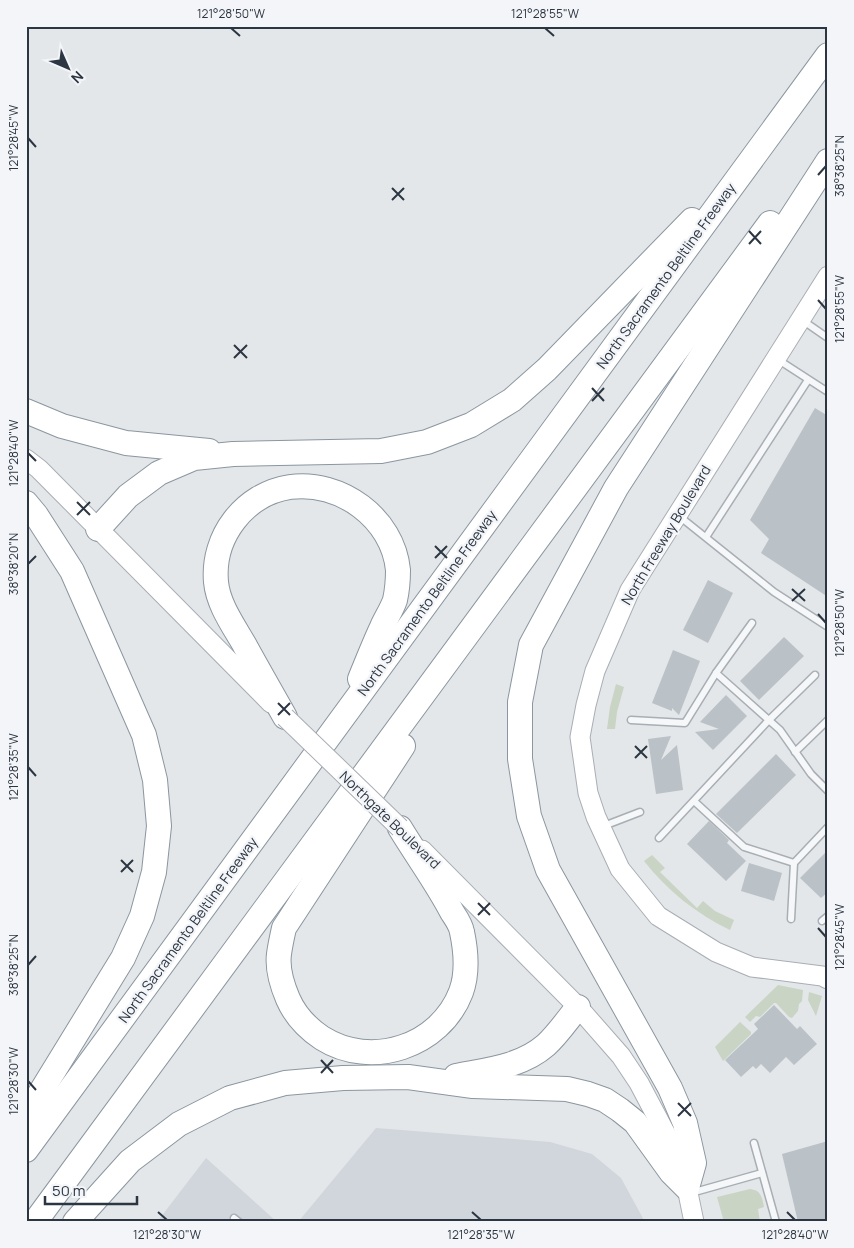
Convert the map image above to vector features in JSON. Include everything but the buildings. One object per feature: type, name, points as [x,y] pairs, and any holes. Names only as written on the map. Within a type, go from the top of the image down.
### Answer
[{"type":"highway","name":"North Sacramento Beltline Freeway","points":[[26,1150],[828,55]]},
{"type":"highway","points":[[35,1222],[828,146]]},
{"type":"highway","points":[[98,529],[128,496],[159,473],[194,458],[233,454],[381,451],[427,442],[471,425],[512,400],[547,369],[751,160]]},
{"type":"highway","points":[[687,1191],[694,1163],[685,1123],[670,1088],[548,870],[529,816],[520,759],[520,702],[531,645],[616,488],[828,161]]},
{"type":"highway","points":[[26,411],[62,426],[126,443],[233,454]]},
{"type":"highway","points":[[284,716],[224,609],[216,583],[217,556],[226,531],[242,510],[264,495],[290,487],[317,488],[347,496],[372,514],[390,540],[398,570],[395,600],[343,718]]},
{"type":"highway","points":[[26,503],[72,570],[144,735],[155,780],[159,826],[154,872],[142,916],[127,950],[26,1116]]},
{"type":"highway","points":[[400,828],[447,902],[462,930],[467,961],[461,992],[445,1019],[433,1030],[421,1040],[392,1051],[360,1052],[333,1045],[310,1030],[292,1009],[281,983],[278,956],[284,928],[550,522]]},
{"type":"highway","points":[[437,1080],[495,1069],[522,1060],[545,1046],[578,1007]]},
{"type":"highway","points":[[75,1222],[130,1161],[179,1124],[230,1098],[286,1083],[361,1078],[408,1077],[473,1086],[567,1089],[588,1094],[605,1100],[635,1122],[687,1191]]},
{"type":"main road","name":"North Freeway Boulevard","points":[[828,276],[630,590],[595,671],[580,737],[588,792],[601,827],[620,869],[658,916],[716,952],[752,967],[822,976],[828,979]]},
{"type":"main road","name":"Northgate Boulevard","points":[[26,459],[39,469],[284,716],[400,828],[578,1007],[621,1056],[639,1082],[667,1136],[687,1191],[694,1222]]},
{"type":"lane","points":[[800,320],[828,338]]},
{"type":"lane","points":[[776,358],[828,392]]},
{"type":"lane","points":[[706,537],[808,380]]},
{"type":"lane","points":[[677,515],[774,592],[828,627]]},
{"type":"lane","points":[[631,720],[685,723],[716,673],[752,623]]},
{"type":"lane","points":[[716,673],[780,730],[810,774],[828,791]]},
{"type":"lane","points":[[659,838],[769,720],[815,675]]},
{"type":"lane","points":[[795,752],[828,720]]},
{"type":"lane","points":[[694,801],[744,847],[794,863]]},
{"type":"lane","points":[[601,827],[640,812]]},
{"type":"lane","points":[[791,920],[794,863],[828,827]]},
{"type":"lane","points":[[822,921],[828,916]]},
{"type":"lane","points":[[754,1143],[776,1222]]},
{"type":"lane","points":[[687,1191],[762,1173]]},
{"type":"shaded area","points":[[376,1128],[550,1142],[592,1154],[621,1178],[645,1222],[298,1222]]},
{"type":"shaded area","points":[[206,1158],[277,1222],[157,1222]]},
{"type":"green space","points":[[616,684],[624,687],[617,712],[615,729],[607,729],[610,707]]},
{"type":"green space","points":[[652,855],[665,868],[660,872],[697,908],[703,901],[715,911],[734,920],[730,930],[694,909],[673,892],[644,861]]},
{"type":"green space","points":[[778,985],[803,990],[802,1001],[799,1004],[798,1011],[792,1018],[789,1017],[774,1003],[760,1017],[756,1016],[750,1022],[745,1017]]},
{"type":"green space","points":[[809,992],[822,996],[816,1016],[808,1000]]},
{"type":"green space","points":[[740,1022],[751,1034],[723,1061],[715,1047]]},
{"type":"green space","points":[[750,1189],[759,1192],[763,1200],[764,1207],[758,1209],[760,1222],[724,1222],[717,1197]]}]
